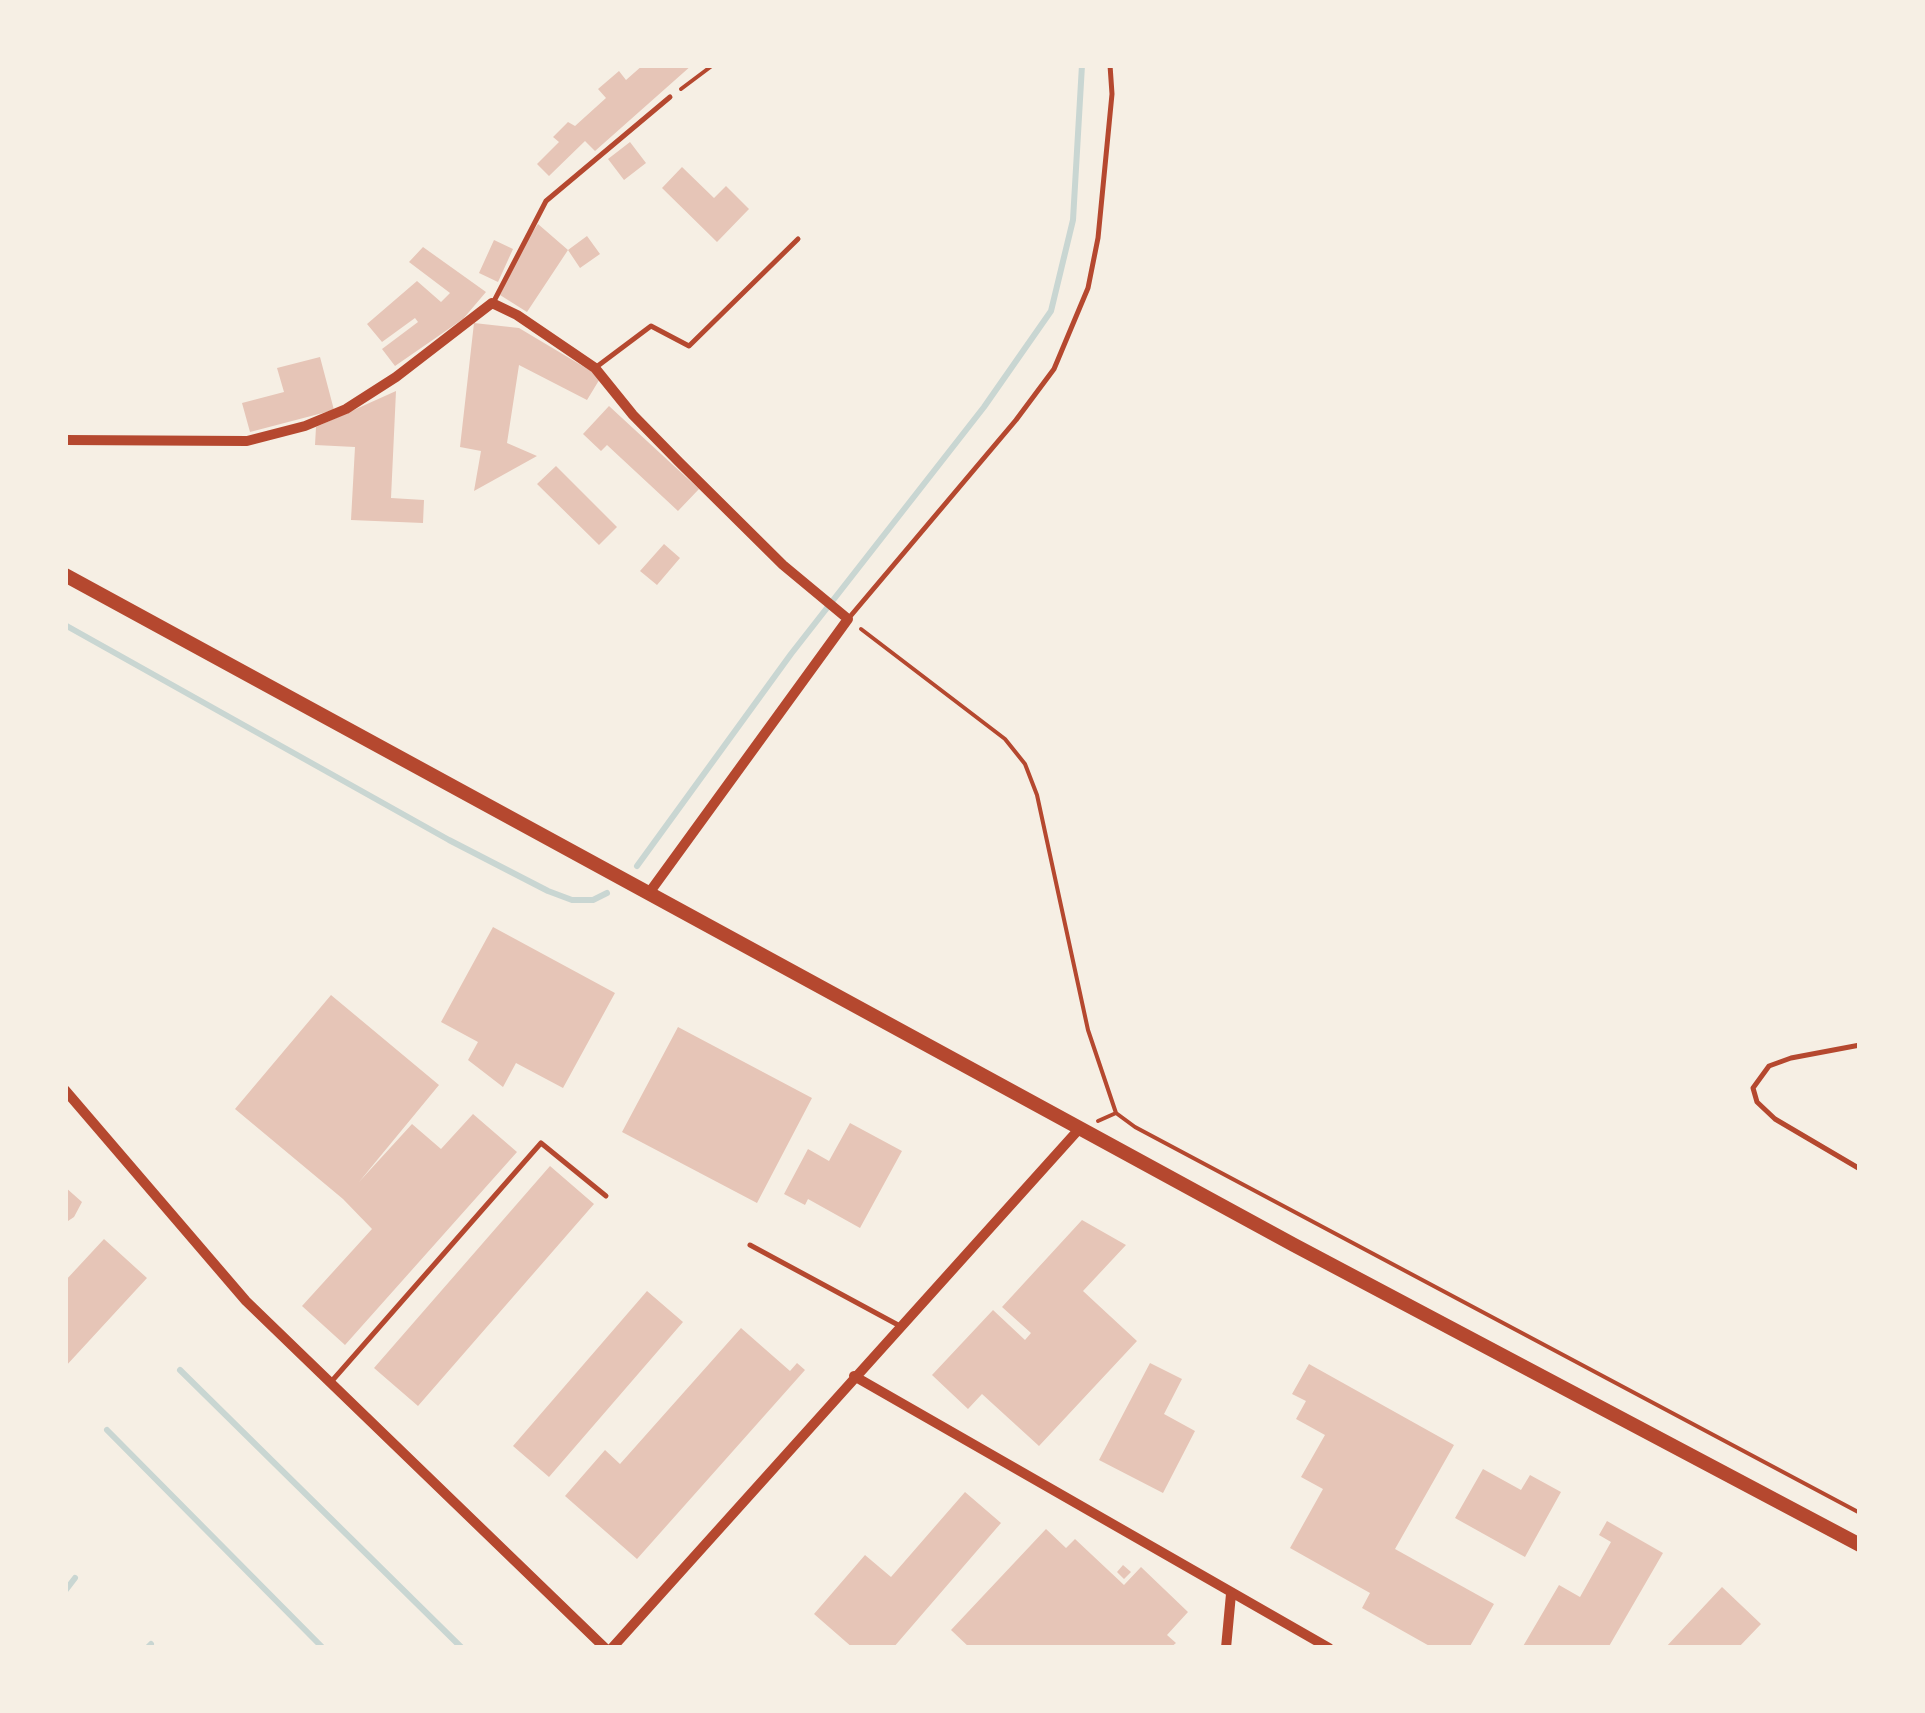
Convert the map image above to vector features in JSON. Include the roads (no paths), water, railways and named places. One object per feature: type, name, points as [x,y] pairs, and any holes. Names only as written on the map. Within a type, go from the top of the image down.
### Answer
[{"type":"main road","points":[[65,575],[1080,1128],[1860,1545]]},
{"type":"street","points":[[65,440],[247,440],[305,426],[346,409],[396,377],[492,303],[517,315],[596,368],[633,415],[679,462],[783,565],[848,619],[649,893]]},
{"type":"street","points":[[65,1090],[246,1300],[608,1648],[1080,1128]]},
{"type":"street","points":[[854,1376],[1329,1648]]},
{"type":"street","points":[[1226,1648],[1231,1594]]},
{"type":"lane","points":[[848,619],[1054,370],[1088,288],[1098,238],[1112,94],[1110,65]]},
{"type":"lane","points":[[492,303],[546,201],[670,98]]},
{"type":"lane","points":[[596,368],[651,326],[689,346],[798,240]]},
{"type":"lane","points":[[1860,1045],[1820,1051],[1769,1066],[1753,1088],[1757,1102],[1776,1119],[1860,1169]]},
{"type":"lane","points":[[331,1382],[541,1143],[606,1196]]},
{"type":"lane","points":[[750,1245],[900,1326]]},
{"type":"waterway","points":[[637,866],[791,654],[984,407],[1051,311],[1073,220],[1082,65]]},
{"type":"waterway","points":[[65,625],[449,840],[548,891],[572,900],[593,900],[607,893]]},
{"type":"waterway","points":[[180,1370],[462,1648]]},
{"type":"waterway","points":[[107,1430],[323,1648]]},
{"type":"waterway","points":[[65,1591],[75,1578]]},
{"type":"waterway","points":[[147,1648],[151,1644]]}]
